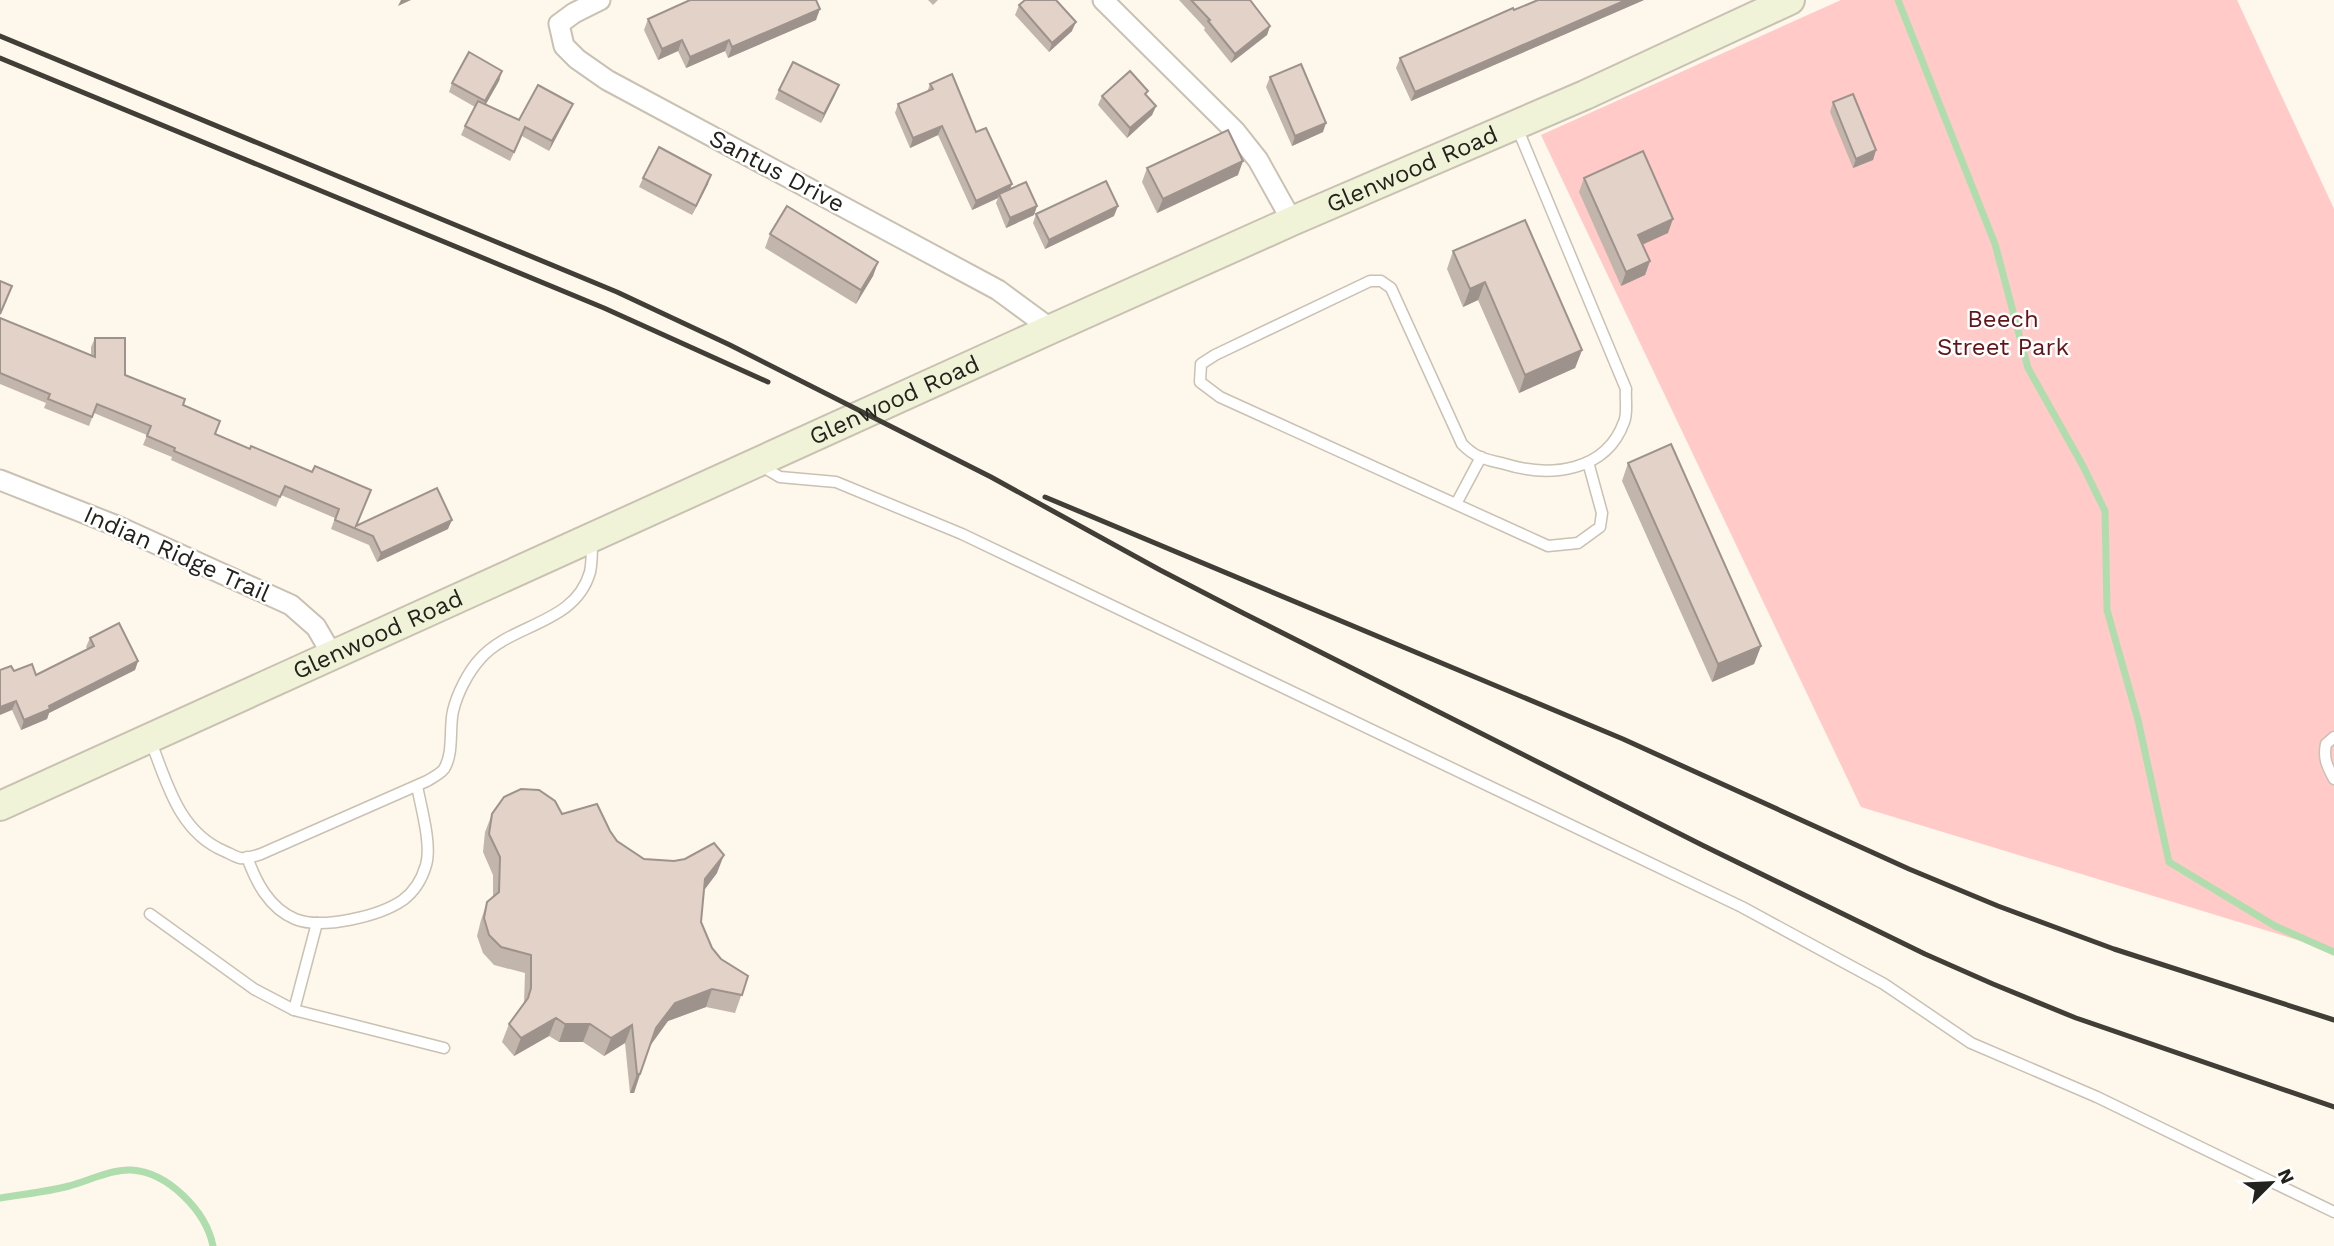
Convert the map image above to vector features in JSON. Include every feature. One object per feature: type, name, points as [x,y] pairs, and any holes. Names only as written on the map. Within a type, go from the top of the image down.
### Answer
[{"type":"street","name":"Santus Drive","points":[[600,0],[559,24],[564,46],[577,60],[607,80],[998,290],[1051,329]]},
{"type":"street","points":[[1102,0],[1235,131],[1258,160],[1292,221]]},
{"type":"street","name":"Glenwood Road","points":[[0,806],[1051,329],[1516,125],[1790,0]]},
{"type":"street","name":"Indian Ridge Trail","points":[[0,480],[117,526],[291,606],[316,627],[333,656]]},
{"type":"lane","points":[[1516,125],[1626,389],[1625,420],[1612,444],[1595,459],[1563,471],[1532,470],[1474,455],[1462,443],[1391,288],[1381,281],[1370,281],[1215,355],[1202,364],[1200,382],[1220,397],[1548,546],[1578,542],[1600,527],[1602,513],[1588,462]]},
{"type":"lane","points":[[1456,504],[1481,457]]},
{"type":"lane","points":[[755,463],[780,477],[836,482],[987,546],[1742,907],[1884,984],[1972,1043],[2097,1097],[2334,1212]]},
{"type":"lane","points":[[150,738],[172,797],[184,819],[215,847],[240,858],[261,854],[417,786],[443,769],[449,755],[453,710],[467,677],[480,659],[497,644],[558,614],[570,604],[583,587],[591,570],[593,537]]},
{"type":"lane","points":[[2334,737],[2326,744],[2324,754],[2334,779]]},
{"type":"lane","points":[[247,857],[260,889],[271,902],[295,919],[317,923],[382,911],[404,899],[419,883],[427,861],[426,835],[417,786]]},
{"type":"lane","points":[[150,914],[254,989],[294,1010],[444,1048]]},
{"type":"lane","points":[[294,1010],[317,923]]},
{"type":"green space","name":"Beech Street Park","points":[[1841,0],[2237,0],[2334,209],[2334,951],[1861,807],[1541,135]]},
{"type":"building","points":[[690,0],[816,0],[820,9],[732,47],[729,40],[690,57],[682,40],[662,49],[648,19]]},
{"type":"building","points":[[1025,0],[1056,0],[1076,22],[1052,43],[1019,5]]},
{"type":"building","points":[[1191,0],[1250,0],[1270,26],[1235,54]]},
{"type":"building","points":[[1538,0],[1626,0],[1415,92],[1400,58],[1513,8],[1514,10]]},
{"type":"building","points":[[469,52],[502,71],[485,101],[452,83]]},
{"type":"building","points":[[793,62],[839,85],[824,114],[779,90]]},
{"type":"building","points":[[1301,64],[1326,123],[1295,136],[1270,77]]},
{"type":"building","points":[[1130,71],[1148,91],[1145,94],[1156,106],[1130,128],[1102,96]]},
{"type":"building","points":[[952,74],[976,132],[986,128],[1012,184],[976,201],[942,126],[913,138],[898,104],[933,89],[930,84]]},
{"type":"building","points":[[538,85],[573,104],[552,141],[525,127],[514,152],[465,126],[478,101],[519,120]]},
{"type":"building","points":[[1853,94],[1876,150],[1856,159],[1833,102]]},
{"type":"building","points":[[1228,130],[1243,161],[1163,199],[1147,168]]},
{"type":"building","points":[[659,147],[711,175],[696,206],[643,178]]},
{"type":"building","points":[[1643,151],[1673,219],[1638,235],[1650,261],[1626,272],[1584,178]]},
{"type":"building","points":[[1106,181],[1118,206],[1049,240],[1036,214]]},
{"type":"building","points":[[1026,182],[1037,206],[1010,218],[999,194]]},
{"type":"building","points":[[787,206],[878,262],[861,290],[770,234]]},
{"type":"building","points":[[1525,220],[1582,350],[1525,375],[1485,282],[1470,289],[1453,251]]},
{"type":"building","points":[[0,281],[12,286],[0,314]]},
{"type":"building","points":[[0,318],[95,357],[95,338],[125,338],[125,375],[185,399],[183,405],[220,421],[215,434],[312,472],[315,466],[371,490],[356,526],[437,488],[452,520],[381,553],[373,536],[335,520],[339,509],[285,486],[280,497],[174,451],[175,448],[147,436],[151,426],[97,404],[92,417],[48,399],[50,394],[0,373]]},
{"type":"building","points":[[1671,444],[1761,646],[1718,664],[1628,463]]},
{"type":"building","points":[[119,623],[138,661],[49,706],[50,709],[24,720],[16,701],[0,707],[0,670],[11,666],[14,671],[32,664],[36,675],[94,646],[90,638]]},
{"type":"building","points":[[521,789],[539,790],[555,801],[562,814],[597,804],[617,841],[644,859],[685,859],[714,843],[724,855],[705,879],[701,922],[712,948],[721,959],[748,976],[742,995],[712,989],[675,1003],[656,1028],[640,1074],[637,1074],[632,1025],[611,1038],[590,1024],[565,1024],[556,1018],[521,1038],[509,1024],[528,998],[531,988],[531,955],[501,947],[489,935],[484,918],[487,902],[499,892],[500,857],[489,834],[492,814],[504,797]]},
{"type":"waterway","points":[[1898,0],[1995,244],[2028,368],[2105,511],[2107,610],[2138,720],[2169,862],[2275,926],[2334,952]]},
{"type":"waterway","points":[[0,1198],[61,1188],[116,1171],[145,1172],[171,1186],[194,1207],[213,1246]]},
{"type":"railway","points":[[0,36],[617,292],[730,345],[991,477],[1243,613],[1702,845],[1925,954],[2076,1018],[2334,1107]]},
{"type":"railway","points":[[0,58],[604,308],[768,382]]},
{"type":"railway","points":[[1045,497],[1623,739],[1909,869],[1998,906],[2114,949],[2334,1020]]}]
